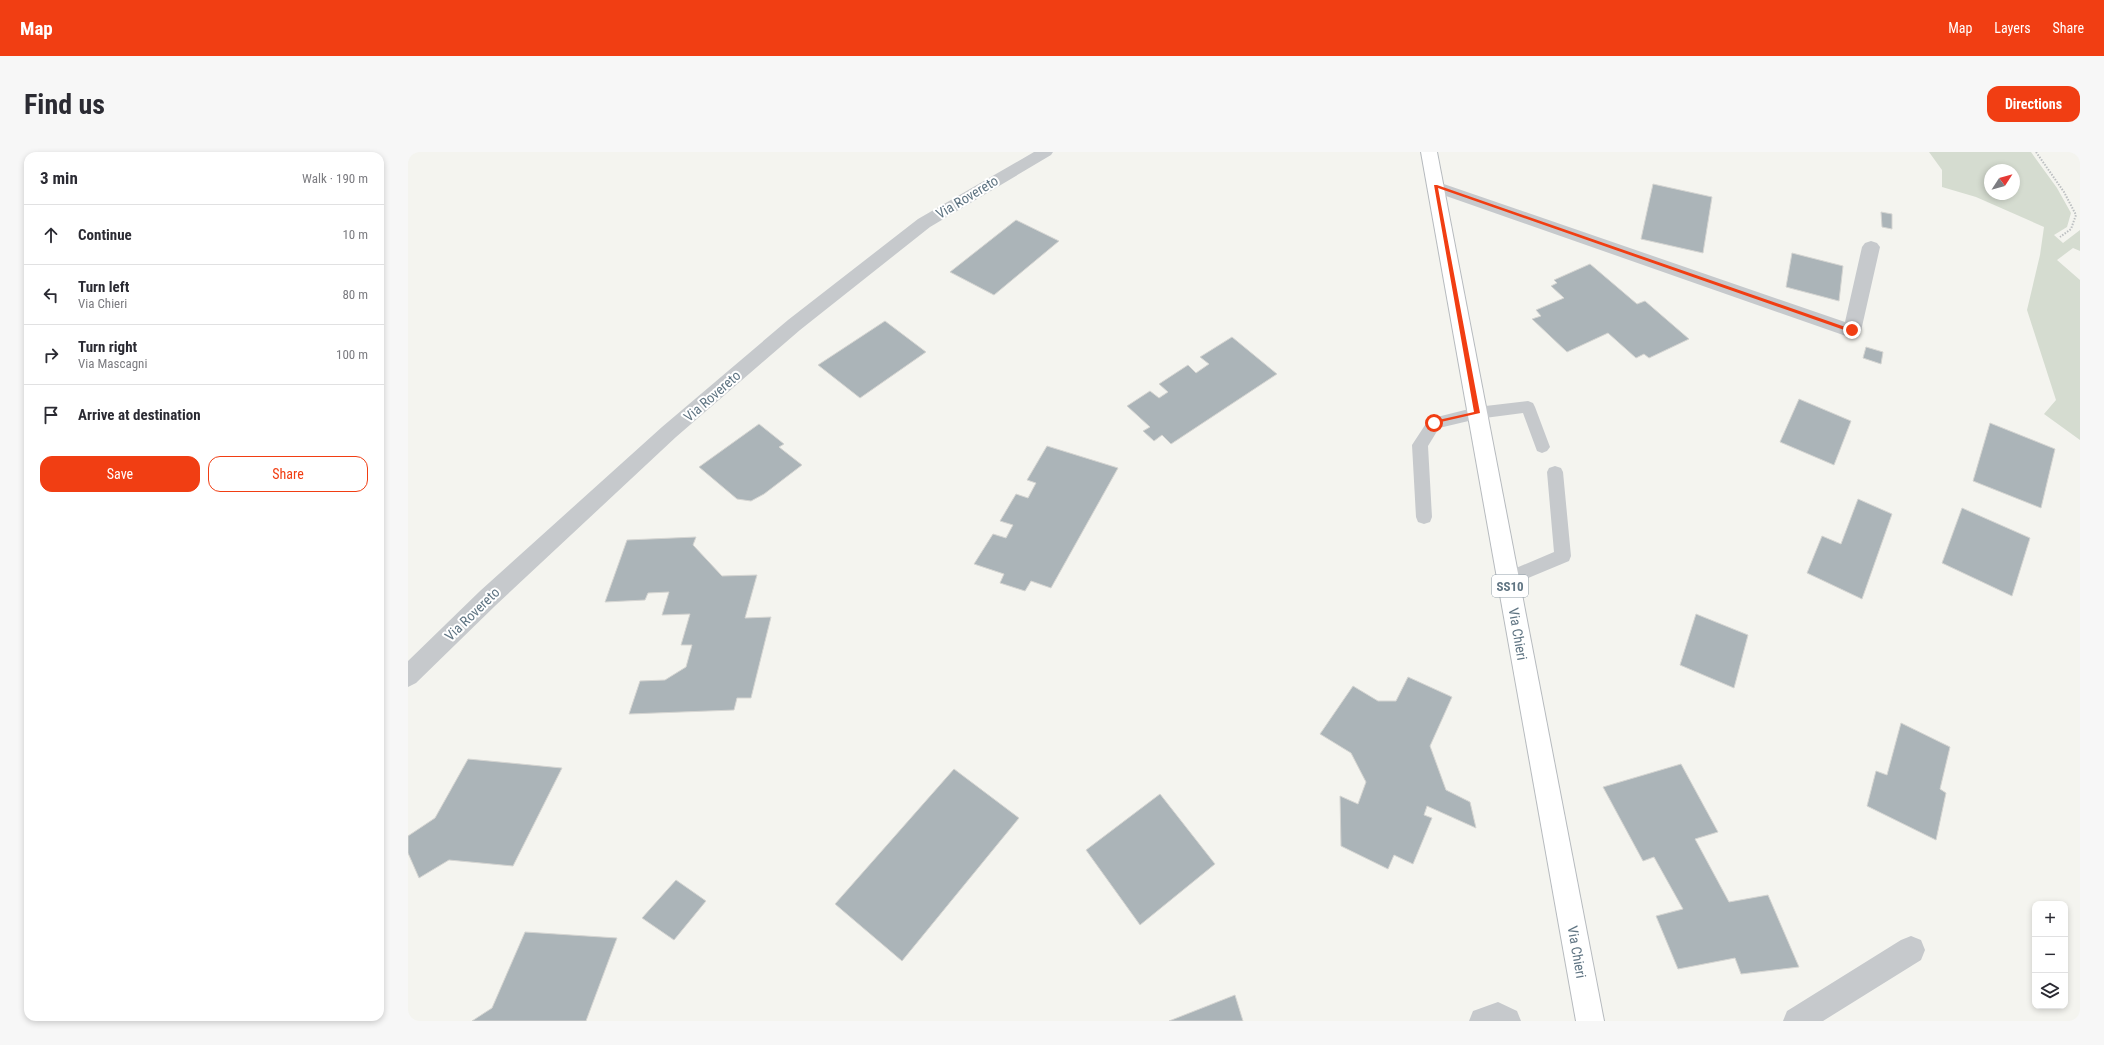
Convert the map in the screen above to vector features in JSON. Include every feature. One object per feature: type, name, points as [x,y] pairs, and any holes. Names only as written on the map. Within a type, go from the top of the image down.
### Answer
[{"type":"main road","name":"Via Chieri","points":[[1429,152],[1590,1021]]},
{"type":"street","name":"Via Rovereto","points":[[408,676],[488,598],[669,432],[794,325],[924,223],[1045,152]]},
{"type":"street","points":[[1435,186],[1852,330],[1871,247]]},
{"type":"street","points":[[1797,1021],[1911,950]]},
{"type":"street","points":[[1482,1021],[1498,1016],[1506,1021]]},
{"type":"lane","points":[[1424,517],[1420,445],[1434,423],[1477,413],[1528,407],[1542,447]]},
{"type":"lane","points":[[1508,578],[1563,556],[1555,472]]},
{"type":"path","points":[[2036,152],[2064,192],[2076,215],[2071,229],[2060,237]]},
{"type":"shaded area","points":[[1929,152],[2031,152],[2057,188],[2071,213],[2067,227],[2054,235],[2063,243],[2080,230],[2080,251],[2073,248],[2057,260],[2080,280],[2080,440],[2044,414],[2056,400],[2027,310],[2040,255],[2044,227],[1976,197],[1942,187],[1942,170]]},
{"type":"building","points":[[1653,184],[1712,197],[1703,253],[1641,239]]},
{"type":"building","points":[[1881,212],[1892,214],[1892,229],[1882,227]]},
{"type":"building","points":[[1016,220],[1059,241],[994,295],[950,272]]},
{"type":"building","points":[[1792,253],[1843,266],[1839,301],[1786,287]]},
{"type":"building","points":[[1590,264],[1637,304],[1645,301],[1689,339],[1649,358],[1644,354],[1636,358],[1608,333],[1567,352],[1532,319],[1541,316],[1536,310],[1564,298],[1551,286],[1557,283],[1554,280]]},
{"type":"building","points":[[885,321],[926,352],[860,398],[818,365]]},
{"type":"building","points":[[1232,337],[1277,374],[1171,444],[1162,435],[1154,441],[1143,431],[1150,427],[1127,406],[1150,391],[1159,398],[1168,392],[1159,384],[1188,365],[1196,373],[1209,364],[1200,357]]},
{"type":"building","points":[[1866,347],[1883,352],[1881,364],[1863,358]]},
{"type":"building","points":[[1799,399],[1851,421],[1834,465],[1780,442]]},
{"type":"building","points":[[1990,423],[2055,449],[2041,508],[1973,481]]},
{"type":"building","points":[[759,424],[784,444],[779,447],[802,465],[764,494],[751,501],[737,499],[699,467]]},
{"type":"building","points":[[1047,446],[1118,468],[1051,588],[1031,581],[1025,591],[1000,583],[1004,574],[974,564],[993,534],[1006,538],[1013,525],[1000,521],[1016,494],[1028,498],[1036,483],[1027,480]]},
{"type":"building","points":[[1858,499],[1892,514],[1862,599],[1807,573],[1822,536],[1841,544]]},
{"type":"building","points":[[1962,508],[2030,538],[2012,596],[1942,563]]},
{"type":"building","points":[[696,537],[693,545],[722,576],[757,575],[745,618],[771,617],[751,698],[737,698],[734,710],[629,714],[640,681],[665,680],[686,667],[692,645],[681,645],[690,614],[662,615],[669,592],[648,593],[645,600],[605,602],[627,540]]},
{"type":"building","points":[[1696,614],[1748,635],[1734,688],[1680,665]]},
{"type":"building","points":[[1408,677],[1452,697],[1430,746],[1446,790],[1470,802],[1476,828],[1427,806],[1424,815],[1432,818],[1413,864],[1394,855],[1388,869],[1341,846],[1340,796],[1358,804],[1366,782],[1351,753],[1320,734],[1353,686],[1378,701],[1396,701]]},
{"type":"building","points":[[1901,723],[1950,747],[1940,789],[1946,793],[1936,840],[1867,806],[1876,771],[1887,775]]},
{"type":"building","points":[[468,759],[562,768],[513,866],[449,860],[419,878],[408,853],[408,836],[435,818]]},
{"type":"building","points":[[1681,764],[1718,832],[1695,839],[1729,902],[1768,895],[1799,967],[1741,974],[1735,958],[1678,969],[1656,916],[1683,909],[1654,857],[1643,861],[1603,787]]},
{"type":"building","points":[[954,769],[1019,818],[902,961],[835,904]]},
{"type":"building","points":[[1160,794],[1215,864],[1140,925],[1086,850]]},
{"type":"building","points":[[676,880],[706,901],[674,940],[642,918]]},
{"type":"building","points":[[525,932],[617,938],[586,1021],[472,1021],[492,1008]]},
{"type":"building","points":[[1235,995],[1243,1021],[1169,1021]]},
{"type":"route","points":[[1434,423],[1477,413],[1435,186],[1852,330]]}]
